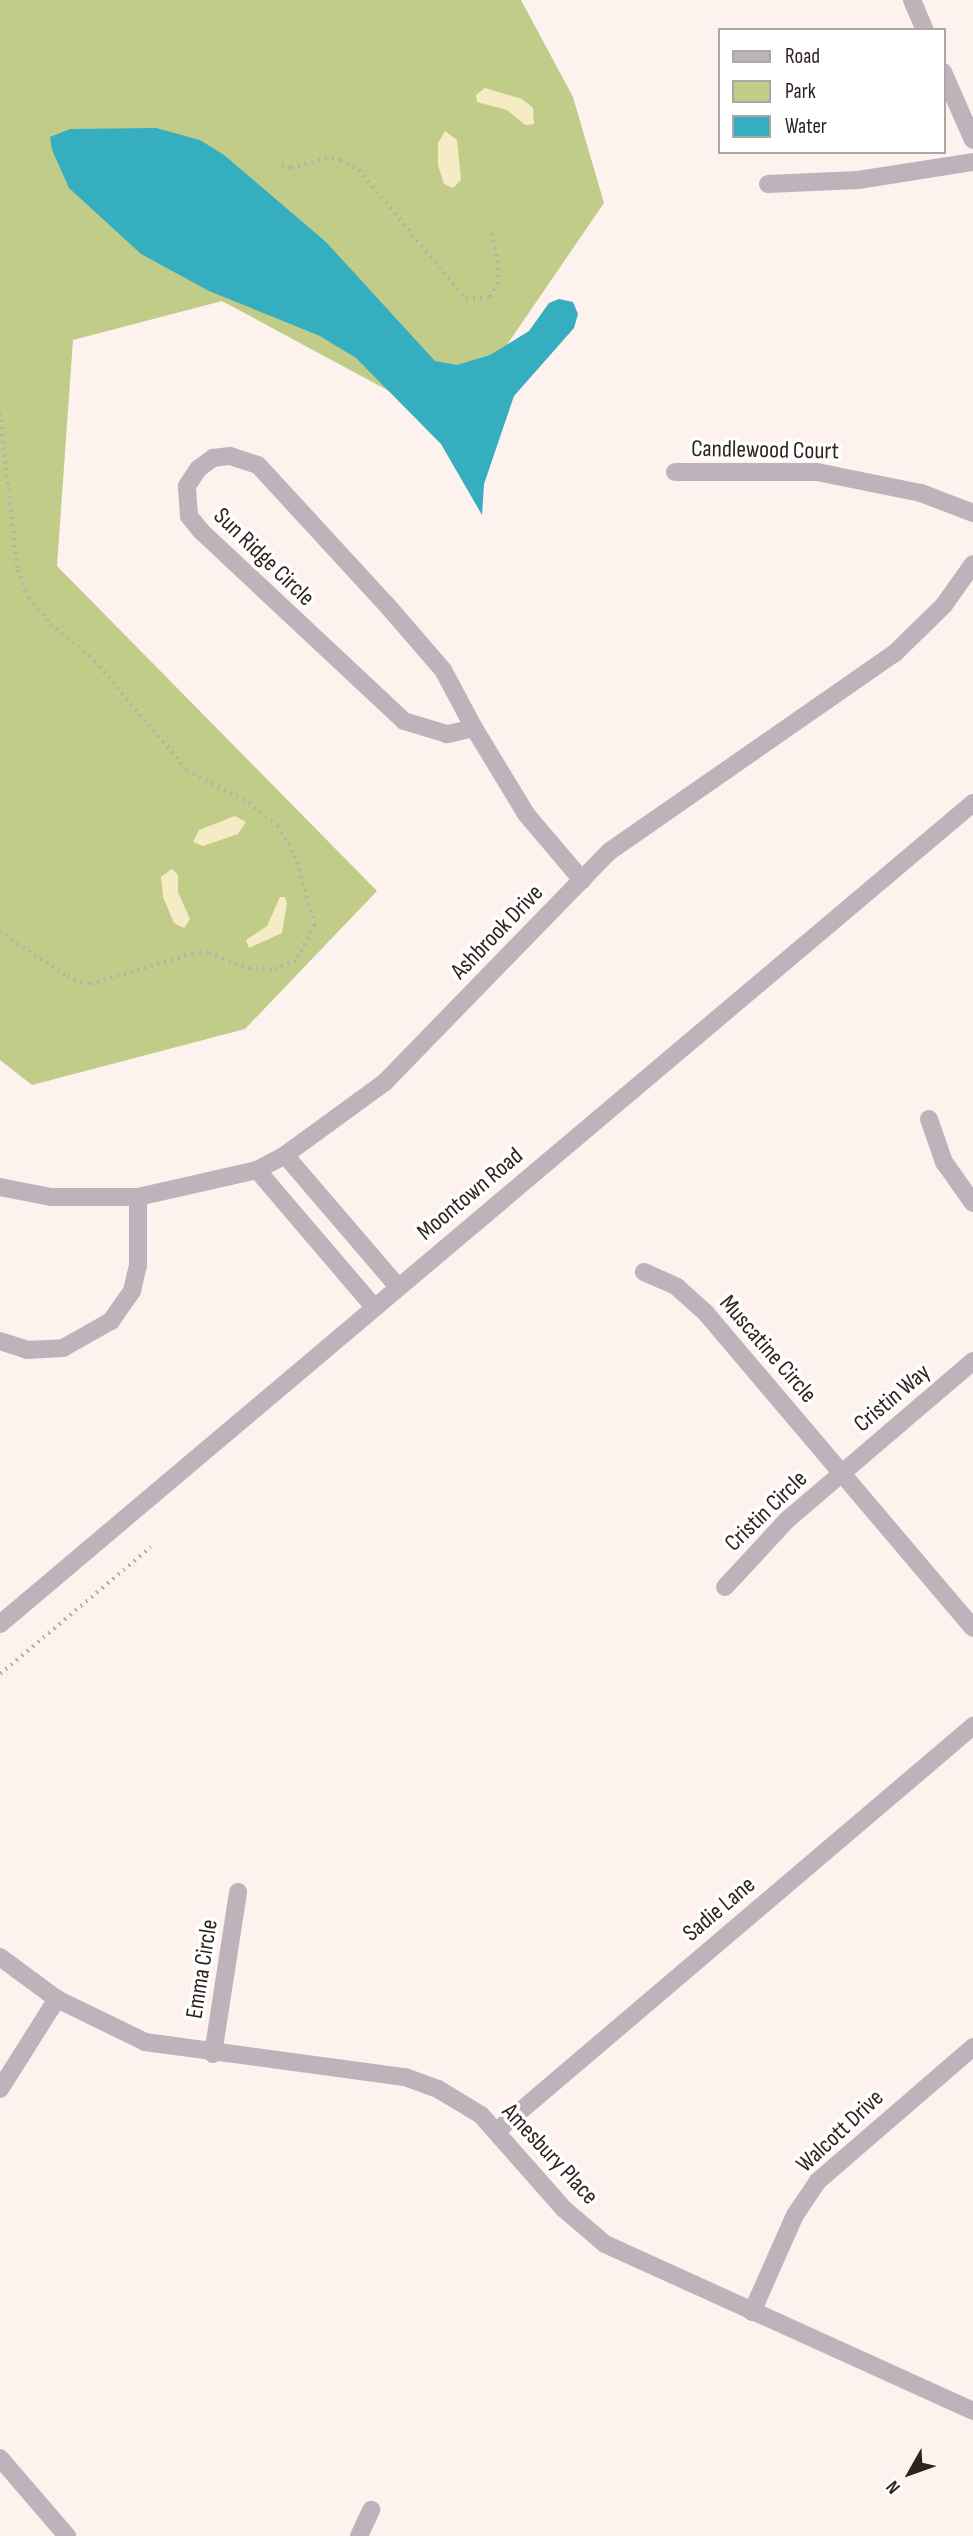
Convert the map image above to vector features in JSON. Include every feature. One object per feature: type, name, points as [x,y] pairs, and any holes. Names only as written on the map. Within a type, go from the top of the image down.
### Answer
[{"type":"street","points":[[912,0],[924,28]]},
{"type":"street","points":[[945,77],[973,141]]},
{"type":"street","points":[[768,184],[858,180],[973,162]]},
{"type":"street","name":"Sun Ridge Circle","points":[[474,728],[447,734],[431,732],[384,707],[189,516],[187,486],[198,468],[213,458],[230,456],[258,465],[417,639],[459,695],[474,728],[526,814],[582,880]]},
{"type":"street","name":"Candlewood Court","points":[[675,472],[817,472],[921,493],[973,513]]},
{"type":"street","name":"Ashbrook Drive","points":[[0,1187],[51,1197],[138,1198],[257,1170],[285,1155],[385,1082],[629,835],[895,653],[944,605],[973,564]]},
{"type":"street","name":"Moontown Road","points":[[0,1624],[973,803]]},
{"type":"street","points":[[929,1119],[944,1162],[973,1203]]},
{"type":"street","points":[[285,1155],[398,1287]]},
{"type":"street","points":[[257,1170],[374,1307]]},
{"type":"street","points":[[0,1341],[27,1350],[64,1348],[111,1321],[132,1291],[138,1266],[138,1198]]},
{"type":"street","name":"Muscatine Circle","points":[[644,1272],[663,1279],[691,1298],[973,1628]]},
{"type":"street","name":"Cristin Way","points":[[842,1473],[973,1361]]},
{"type":"street","name":"Cristin Circle","points":[[725,1587],[771,1535],[842,1473]]},
{"type":"street","name":"Sadie Lane","points":[[498,2130],[973,1726]]},
{"type":"street","name":"Emma Circle","points":[[213,2054],[238,1892]]},
{"type":"street","name":"Amesbury Place","points":[[0,1957],[57,1998],[145,2042],[213,2054],[405,2077],[460,2101],[498,2130],[564,2209],[605,2244],[973,2411]]},
{"type":"street","points":[[0,2089],[57,1998]]},
{"type":"street","name":"Walcott Drive","points":[[752,2312],[795,2215],[818,2181],[973,2047]]},
{"type":"street","points":[[0,2458],[67,2536]]},
{"type":"street","points":[[359,2536],[371,2510]]},
{"type":"path","points":[[282,165],[292,168],[325,158],[341,160],[359,170],[466,299],[490,297],[497,284],[498,262],[491,232]]},
{"type":"path","points":[[0,413],[18,569],[29,598],[51,624],[95,661],[187,770],[249,803],[278,826],[295,856],[315,925],[296,961],[272,970],[250,969],[208,953],[193,954],[89,985],[65,976],[0,932]]},
{"type":"path","points":[[0,1674],[150,1547]]},
{"type":"green space","points":[[0,0],[521,0],[573,97],[604,203],[452,425],[222,301],[73,340],[57,566],[377,891],[245,1029],[32,1085],[0,1060]]},
{"type":"sand","points":[[485,88],[522,99],[533,108],[534,124],[525,125],[507,110],[477,102],[476,95]]},
{"type":"sand","points":[[445,131],[457,140],[461,180],[453,188],[444,184],[438,165],[438,143]]},
{"type":"sand","points":[[235,816],[246,822],[238,834],[203,846],[193,842],[199,830]]},
{"type":"sand","points":[[172,869],[178,875],[178,892],[190,919],[184,928],[174,923],[163,897],[161,877]]},
{"type":"sand","points":[[280,897],[285,897],[287,903],[282,933],[249,948],[246,940],[267,926]]},
{"type":"water","points":[[156,128],[200,140],[224,155],[326,242],[435,361],[457,365],[490,355],[529,331],[549,303],[559,299],[573,302],[578,314],[574,328],[514,396],[484,484],[482,515],[441,444],[356,358],[320,336],[209,291],[141,254],[69,188],[52,150],[50,137],[70,129]]}]
